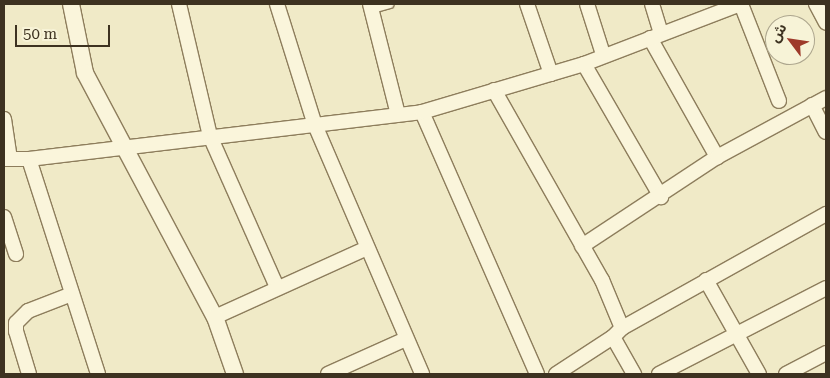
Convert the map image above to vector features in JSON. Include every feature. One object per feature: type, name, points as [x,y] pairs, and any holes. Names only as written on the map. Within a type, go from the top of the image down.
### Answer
[{"type":"street","points":[[71,4],[84,73],[127,148],[215,317],[235,374]]},
{"type":"street","points":[[179,4],[210,136],[277,286]]},
{"type":"street","points":[[277,4],[315,125],[422,374]]},
{"type":"street","points":[[527,4],[551,74]]},
{"type":"street","points":[[587,4],[603,54]]},
{"type":"street","points":[[652,4],[656,36],[717,157]]},
{"type":"street","points":[[4,119],[7,159],[30,159],[422,112],[584,64],[603,54],[656,36],[718,8],[741,4],[779,101]]},
{"type":"street","points":[[816,4],[826,23]]},
{"type":"street","points":[[371,6],[398,115]]},
{"type":"street","points":[[584,64],[661,197]]},
{"type":"street","points":[[494,90],[602,280],[617,332],[634,374]]},
{"type":"street","points":[[582,246],[661,197],[717,157],[826,98]]},
{"type":"street","points":[[812,104],[826,132]]},
{"type":"street","points":[[422,112],[537,374]]},
{"type":"street","points":[[30,159],[98,374]]},
{"type":"street","points":[[561,373],[617,332],[706,280],[826,214]]},
{"type":"street","points":[[4,217],[16,254]]},
{"type":"street","points":[[215,317],[277,286],[367,248]]},
{"type":"street","points":[[706,280],[760,374]]},
{"type":"street","points":[[659,374],[826,288]]},
{"type":"street","points":[[29,374],[16,332],[16,323],[28,310],[72,294]]},
{"type":"street","points":[[328,374],[406,339]]},
{"type":"street","points":[[786,374],[826,353]]},
{"type":"lane","points":[[371,6],[388,4]]}]
